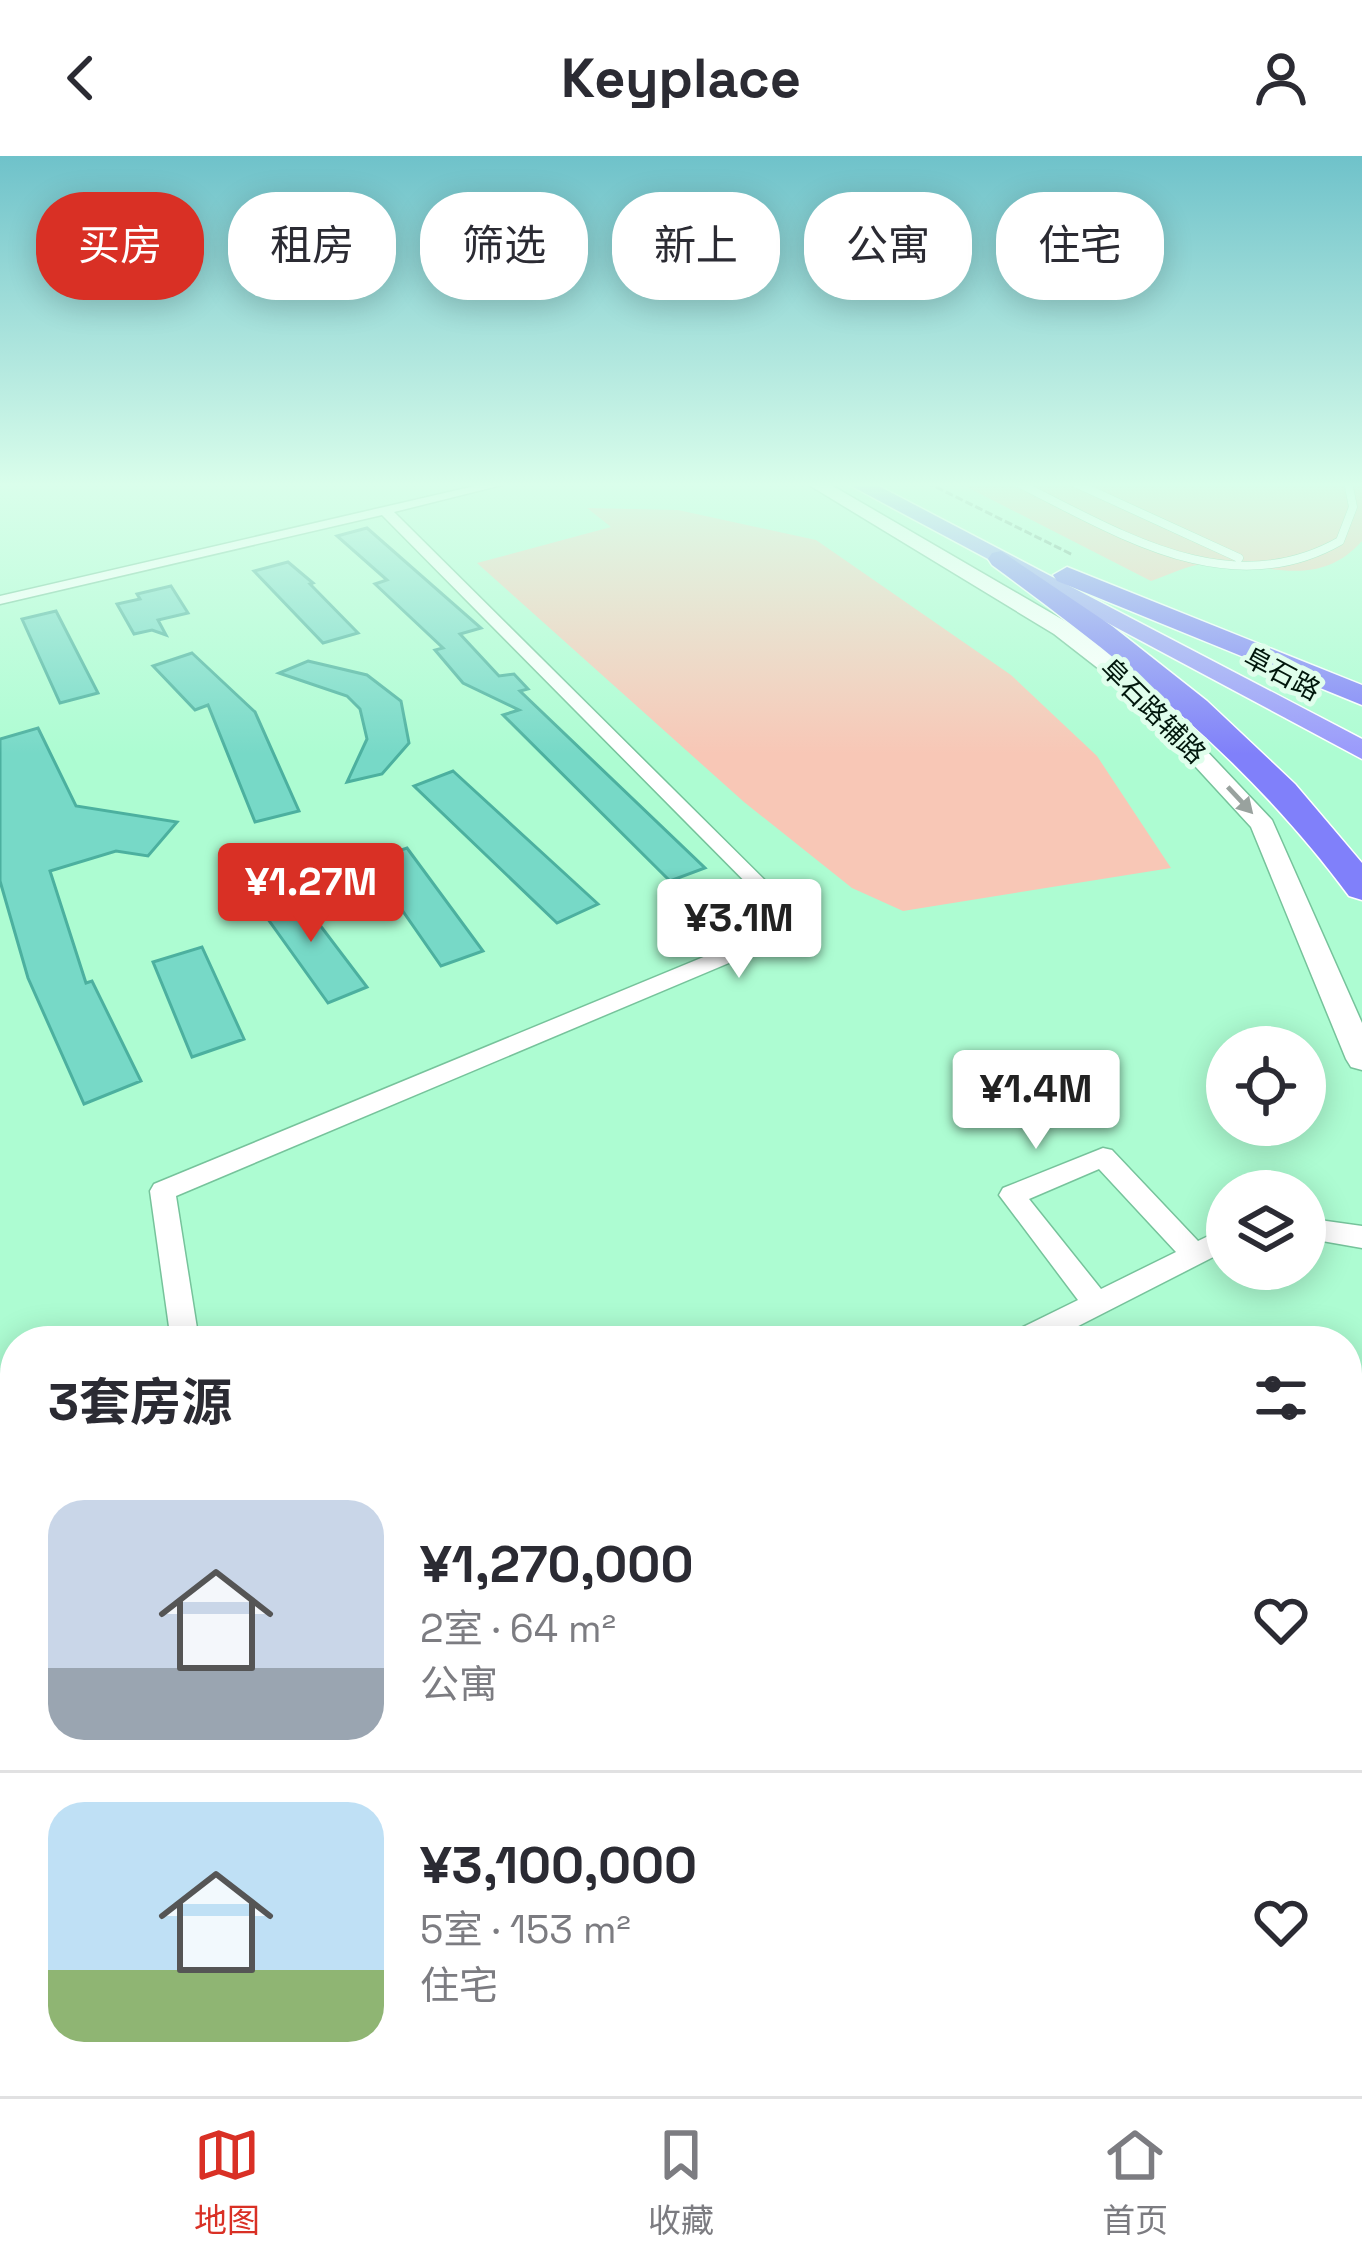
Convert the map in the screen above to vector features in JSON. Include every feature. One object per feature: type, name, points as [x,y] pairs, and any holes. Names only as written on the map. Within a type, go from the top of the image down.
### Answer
[{"type":"highway","points":[[1019,573],[1195,703],[1296,803],[1362,888]]},
{"type":"highway","name":"阜石路","points":[[1027,573],[1362,750]]},
{"type":"highway","name":"阜石路","points":[[1061,573],[1362,727]]},
{"type":"highway","points":[[1066,575],[1362,697]]},
{"type":"main road","name":"阜石路辅路","points":[[969,573],[1062,629],[1126,678],[1263,826],[1362,1058]]},
{"type":"street","points":[[0,600],[120,573]]},
{"type":"street","points":[[183,1326],[163,1191],[800,925],[447,573]]},
{"type":"street","points":[[1096,1303],[1012,1195],[1103,1157],[1195,1255]]},
{"type":"street","points":[[1326,1231],[1362,1237]]},
{"type":"street","points":[[1052,1326],[1206,1249]]},
{"type":"shaded area","points":[[488,573],[863,573],[1011,675],[1097,756],[1171,868],[903,911],[852,888],[744,802]]},
{"type":"shaded area","points":[[1134,573],[1175,573],[1151,581]]},
{"type":"building","points":[[255,573],[301,573],[358,633],[323,643]]},
{"type":"building","points":[[379,573],[418,573],[481,628],[460,634],[499,676],[514,674],[528,689],[520,691],[705,868],[670,881],[503,715],[519,710],[463,683],[435,650],[443,648],[375,584],[387,580]]},
{"type":"building","points":[[171,586],[188,613],[158,620],[166,635],[152,630],[134,634],[117,604]]},
{"type":"building","points":[[56,611],[98,693],[60,703],[22,619]]},
{"type":"building","points":[[192,653],[255,712],[299,811],[255,822],[208,705],[195,710],[153,666]]},
{"type":"building","points":[[308,661],[367,675],[401,701],[409,743],[382,774],[347,782],[367,739],[360,709],[347,696],[279,673]]},
{"type":"building","points":[[38,728],[76,806],[177,822],[148,856],[116,851],[50,871],[86,983],[92,981],[141,1081],[84,1104],[28,978],[0,881],[0,739]]},
{"type":"building","points":[[453,771],[598,904],[557,923],[414,786]]},
{"type":"building","points":[[407,848],[483,951],[441,966],[368,861]]},
{"type":"building","points":[[291,887],[367,987],[328,1003],[255,901]]},
{"type":"building","points":[[202,947],[244,1039],[192,1057],[153,962]]}]
